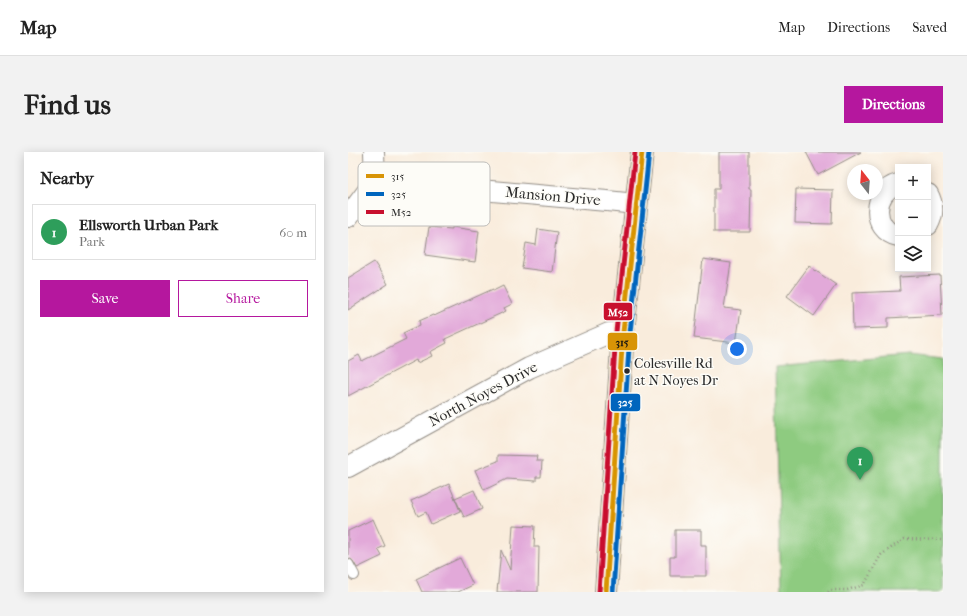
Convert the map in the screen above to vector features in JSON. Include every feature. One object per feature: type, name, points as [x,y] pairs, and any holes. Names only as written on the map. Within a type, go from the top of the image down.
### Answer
[{"type":"highway","points":[[606,592],[623,332],[642,152]]},
{"type":"street","points":[[374,152],[374,162]]},
{"type":"street","points":[[895,186],[886,190],[880,198],[878,215],[881,224],[887,231],[895,235]]},
{"type":"street","name":"Mansion Drive","points":[[490,191],[626,203],[635,207]]},
{"type":"street","points":[[348,217],[358,204]]},
{"type":"street","name":"North Noyes Drive","points":[[348,467],[529,368],[609,333],[623,332]]},
{"type":"lane","points":[[348,564],[354,575]]},
{"type":"path","points":[[828,592],[830,590],[847,590],[864,585],[881,555],[904,538],[943,540]]},
{"type":"green space","points":[[909,355],[943,359],[943,592],[781,592],[775,367]]},
{"type":"building","points":[[719,152],[749,152],[749,189],[751,189],[750,232],[714,232],[714,189],[719,189]]},
{"type":"building","points":[[806,152],[861,152],[818,175]]},
{"type":"building","points":[[796,189],[833,190],[832,224],[795,223]]},
{"type":"building","points":[[429,227],[452,229],[452,227],[479,231],[475,262],[425,255]]},
{"type":"building","points":[[538,229],[557,232],[552,272],[522,268],[526,243],[536,245]]},
{"type":"building","points":[[703,259],[731,263],[724,308],[741,310],[736,343],[694,338]]},
{"type":"building","points":[[374,262],[388,284],[348,310],[348,278]]},
{"type":"building","points":[[809,266],[836,285],[814,316],[787,296]]},
{"type":"building","points":[[940,275],[942,315],[888,318],[888,328],[853,329],[852,293],[900,291],[899,277]]},
{"type":"building","points":[[503,286],[512,304],[504,308],[506,311],[445,339],[447,343],[430,352],[432,356],[417,363],[416,360],[348,396],[348,361],[359,355],[362,361],[406,339],[403,333],[420,325],[419,321]]},
{"type":"building","points":[[498,455],[537,456],[536,461],[542,461],[541,477],[536,477],[536,481],[507,479],[484,490],[475,470],[498,461]]},
{"type":"building","points":[[449,484],[460,511],[431,524],[426,512],[418,516],[411,501]]},
{"type":"building","points":[[474,490],[482,509],[464,517],[455,498]]},
{"type":"building","points":[[373,519],[385,546],[378,549],[382,556],[357,568],[353,561],[348,558],[348,531]]},
{"type":"building","points":[[513,525],[535,526],[534,547],[539,547],[538,592],[497,592],[501,550],[510,570]]},
{"type":"building","points":[[675,530],[701,530],[701,545],[706,545],[706,576],[670,576],[670,557],[675,557]]},
{"type":"building","points":[[460,558],[473,585],[458,592],[422,592],[416,579]]},
{"type":"transit line","name":"M52","points":[[599,592],[616,332],[635,152]]},
{"type":"transit line","name":"315","points":[[606,592],[623,332],[642,152]]},
{"type":"transit line","name":"325","points":[[613,592],[630,333],[649,153]]},
{"type":"place","name":"Colesville Rd at N Noyes Dr","points":[[627,371]]},
{"type":"place","name":"Ellsworth Urban Park","points":[[860,480]]}]
